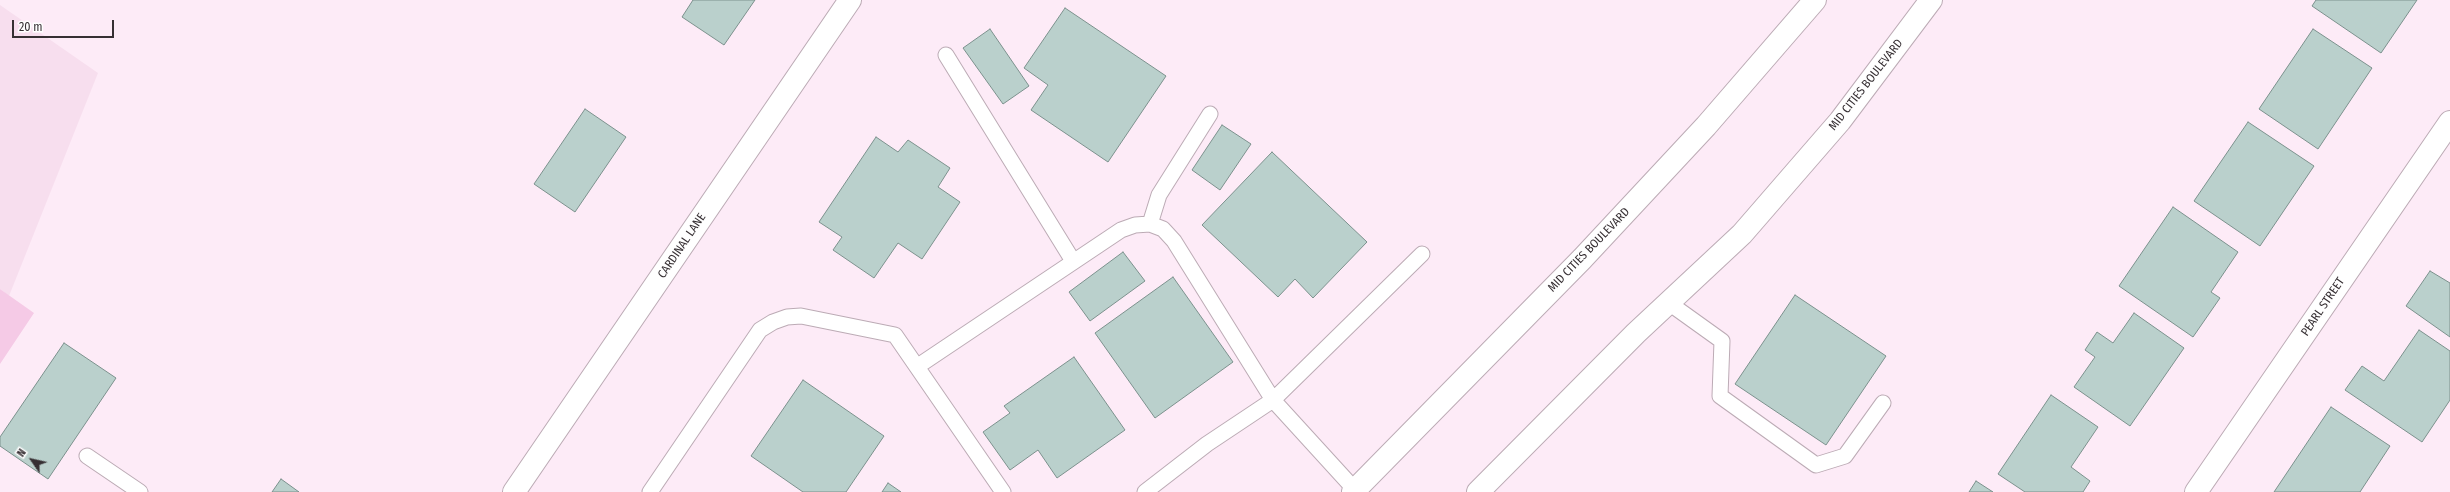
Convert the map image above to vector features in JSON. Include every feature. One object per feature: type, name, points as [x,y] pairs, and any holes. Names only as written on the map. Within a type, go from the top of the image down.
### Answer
[{"type":"main road","name":"CARDINAL LANE","points":[[514,492],[850,0]]},
{"type":"main road","name":"MID CITIES BOULEVARD","points":[[1355,491],[1582,259],[1706,126],[1815,0]]},
{"type":"main road","name":"MID CITIES BOULEVARD","points":[[1478,492],[1669,303],[1742,234],[1840,121],[1931,0]]},
{"type":"main road","name":"PEARL STREET","points":[[2196,492],[2450,122]]},
{"type":"lane","points":[[946,55],[1073,262]]},
{"type":"lane","points":[[1150,224],[1159,195],[1210,114]]},
{"type":"lane","points":[[918,366],[1121,230],[1135,225],[1150,224],[1163,229],[1174,241],[1273,400],[1355,491]]},
{"type":"lane","points":[[1145,492],[1207,444],[1273,400],[1422,254]]},
{"type":"lane","points":[[1669,303],[1722,342],[1720,396],[1816,465],[1845,456],[1883,403]]},
{"type":"lane","points":[[650,492],[750,342],[760,330],[773,322],[787,317],[801,316],[896,335],[1003,492]]},
{"type":"lane","points":[[87,456],[140,492]]},
{"type":"shaded area","points":[[0,5],[98,73],[9,296],[0,289]]},
{"type":"shaded area","points":[[0,289],[34,313],[0,364]]},
{"type":"building","points":[[693,0],[755,0],[724,45],[682,17]]},
{"type":"building","points":[[2316,0],[2417,0],[2381,53],[2312,6]]},
{"type":"building","points":[[1065,8],[1166,76],[1108,162],[1031,110],[1048,85],[1024,68]]},
{"type":"building","points":[[990,29],[1029,86],[1003,104],[963,48]]},
{"type":"building","points":[[2313,29],[2372,68],[2318,149],[2259,109]]},
{"type":"building","points":[[585,109],[626,137],[575,212],[534,184]]},
{"type":"building","points":[[2248,122],[2314,166],[2260,246],[2194,201]]},
{"type":"building","points":[[1222,125],[1251,144],[1220,190],[1192,170]]},
{"type":"building","points":[[876,137],[898,152],[908,140],[950,168],[938,187],[960,202],[922,259],[898,243],[874,278],[833,250],[842,237],[819,222]]},
{"type":"building","points":[[1272,152],[1367,242],[1313,298],[1295,279],[1278,297],[1202,225]]},
{"type":"building","points":[[2173,207],[2238,252],[2211,292],[2220,298],[2193,337],[2119,286]]},
{"type":"building","points":[[1123,252],[1145,281],[1090,321],[1069,292]]},
{"type":"building","points":[[2430,271],[2450,283],[2450,337],[2406,306]]},
{"type":"building","points":[[1173,277],[1233,362],[1155,418],[1095,333]]},
{"type":"building","points":[[1795,295],[1886,356],[1826,445],[1735,384]]},
{"type":"building","points":[[2134,313],[2184,348],[2130,426],[2074,387],[2095,357],[2085,350],[2097,332],[2113,343]]},
{"type":"building","points":[[2419,330],[2450,351],[2450,400],[2422,442],[2345,390],[2362,366],[2384,381]]},
{"type":"building","points":[[64,343],[116,378],[48,479],[0,446],[0,437]]},
{"type":"building","points":[[1074,357],[1125,430],[1057,478],[1038,450],[1010,470],[983,432],[1010,413],[1004,406]]},
{"type":"building","points":[[803,380],[884,436],[846,492],[803,492],[751,456]]},
{"type":"building","points":[[2051,395],[2098,427],[2071,467],[2090,481],[2083,492],[2025,492],[1998,474]]},
{"type":"building","points":[[2331,407],[2390,446],[2360,492],[2274,492]]},
{"type":"building","points":[[281,479],[299,492],[272,492]]},
{"type":"building","points":[[1976,481],[1993,492],[1969,492]]},
{"type":"building","points":[[888,483],[901,492],[882,492]]}]
